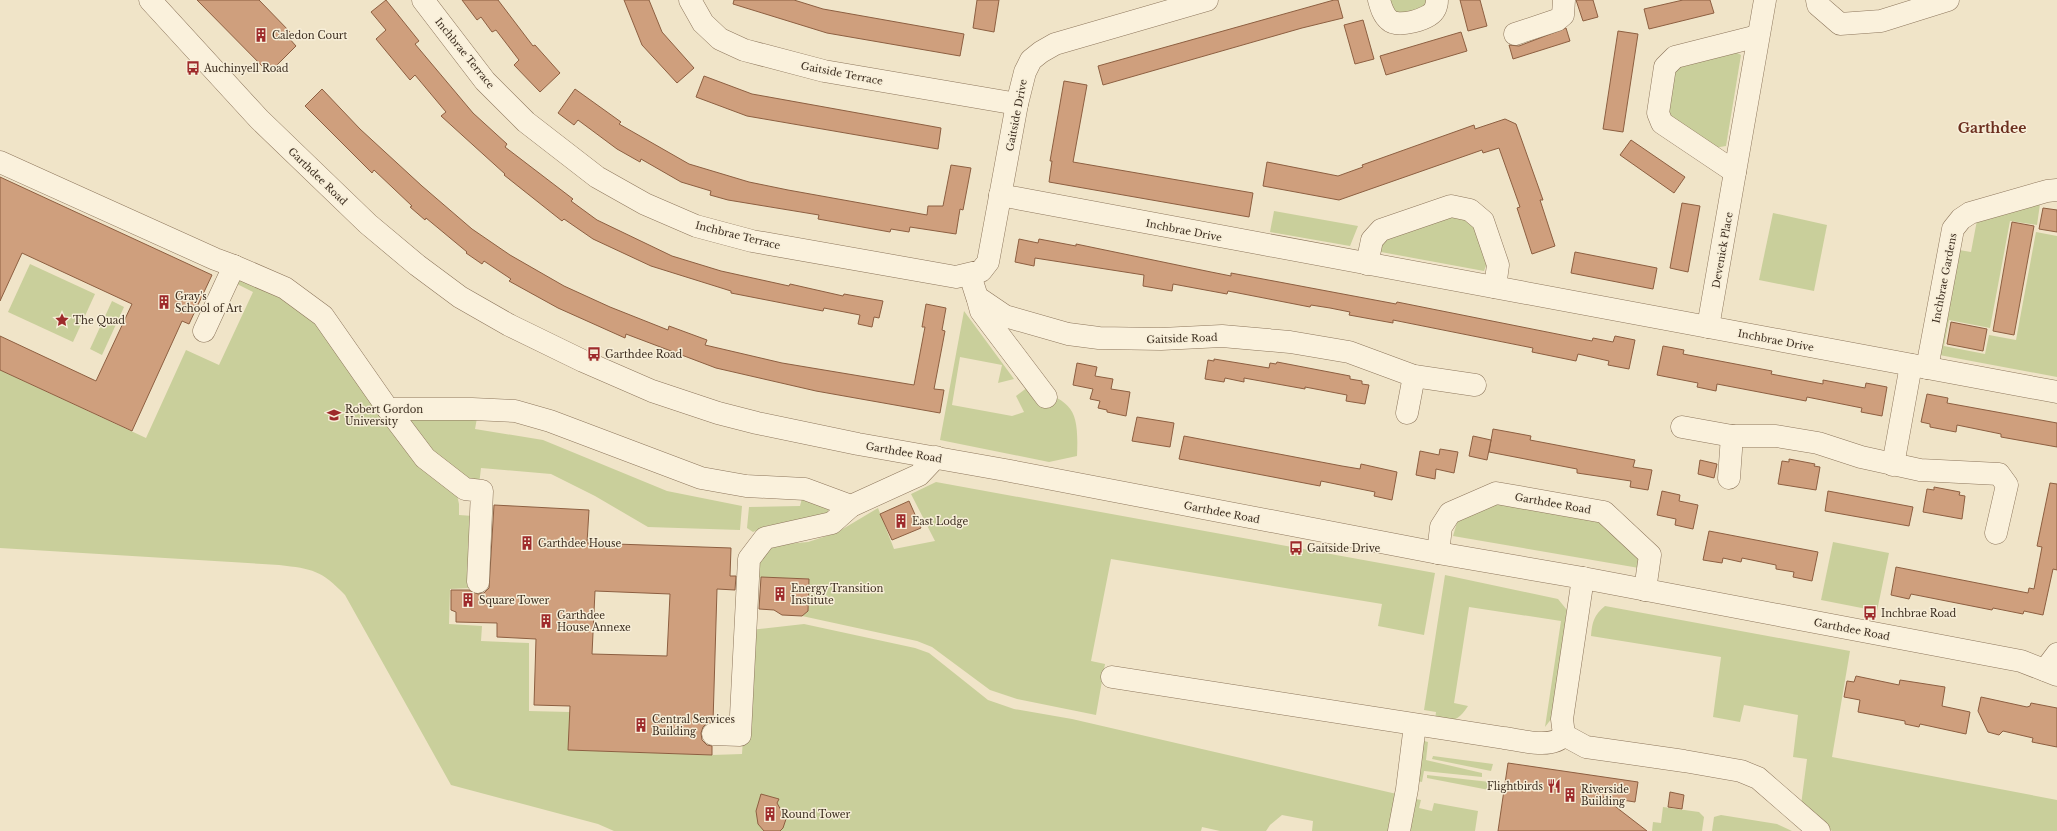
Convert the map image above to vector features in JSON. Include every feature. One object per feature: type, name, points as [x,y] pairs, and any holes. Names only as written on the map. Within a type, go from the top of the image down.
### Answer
[{"type":"street","name":"Garthdee Road","points":[[150,0],[259,120],[368,224],[440,283],[481,310],[538,340],[652,391],[757,423],[1438,553],[1583,578],[2053,666]]},
{"type":"street","name":"Inchbrae Terrace","points":[[423,0],[485,80],[526,122],[597,177],[645,204],[696,226],[752,241],[949,276],[956,277],[970,275]]},
{"type":"street","name":"Gaitside Terrace","points":[[690,0],[703,23],[720,39],[744,50],[824,71],[1017,104]]},
{"type":"street","name":"Gaitside Drive","points":[[970,275],[981,271],[988,262],[1017,104],[1024,72],[1031,60],[1045,49],[1055,44],[1207,0]]},
{"type":"street","points":[[1379,0],[1383,12],[1390,21],[1400,24],[1427,17],[1435,10],[1437,0]]},
{"type":"street","points":[[1515,34],[1557,20],[1563,15],[1564,0]]},
{"type":"street","name":"Devenick Place","points":[[1708,327],[1765,0]]},
{"type":"street","points":[[1817,0],[1818,5],[1840,24],[1881,21],[1948,0]]},
{"type":"street","points":[[1735,172],[1662,123],[1658,113],[1666,67],[1675,57],[1758,36]]},
{"type":"street","points":[[0,162],[214,259],[285,288],[323,316],[388,409],[425,458],[465,489],[482,491],[478,582]]},
{"type":"street","name":"Inchbrae Gardens","points":[[1893,464],[1954,229],[1957,224],[1970,213],[2047,191],[2057,190]]},
{"type":"street","name":"Inchbrae Drive","points":[[1000,195],[2057,392]]},
{"type":"street","points":[[1367,264],[1372,240],[1381,230],[1451,206],[1464,208],[1470,210],[1483,221],[1498,265],[1494,287]]},
{"type":"street","points":[[204,331],[234,266]]},
{"type":"street","points":[[970,275],[978,297],[981,311],[1046,397]]},
{"type":"street","name":"Gaitside Road","points":[[978,297],[1005,316],[1068,334],[1099,338],[1161,339],[1222,336],[1290,342],[1349,352],[1414,376],[1475,385]]},
{"type":"street","points":[[1407,413],[1414,376]]},
{"type":"street","points":[[388,409],[472,409],[515,412],[550,421],[702,478],[746,486],[805,489],[851,506]]},
{"type":"street","points":[[1682,426],[1732,436],[1776,436],[1818,443],[1861,457],[1920,470],[1999,474],[2007,485],[1996,534]]},
{"type":"street","points":[[1728,478],[1732,436]]},
{"type":"street","points":[[713,734],[740,735],[749,559],[765,538],[832,523],[851,506],[919,475],[936,457]]},
{"type":"street","name":"Garthdee Road","points":[[1438,553],[1441,527],[1450,513],[1496,493],[1604,512],[1650,555],[1645,590]]},
{"type":"street","points":[[1564,735],[1562,719],[1583,578]]},
{"type":"street","points":[[1112,677],[1415,725],[1548,743],[1558,741],[1564,735]]},
{"type":"street","points":[[1399,831],[1407,790],[1415,725]]},
{"type":"street","points":[[1564,735],[1586,747],[1741,771],[1758,778],[1818,831]]},
{"type":"green space","points":[[1386,0],[1428,0],[1422,10],[1397,15]]},
{"type":"green space","points":[[1730,49],[1741,55],[1726,146],[1714,148],[1672,119],[1668,108],[1675,69]]},
{"type":"green space","points":[[2041,197],[2037,225],[2010,221],[1990,328],[1949,320],[1944,346],[1985,354],[1989,335],[2016,340],[2036,232],[2057,236],[2057,377],[1934,354],[1953,249],[1971,252],[1978,215]]},
{"type":"green space","points":[[1274,211],[1358,226],[1350,246],[1270,232]]},
{"type":"green space","points":[[1773,213],[1827,225],[1814,291],[1759,280]]},
{"type":"green space","points":[[1445,217],[1462,217],[1476,223],[1489,258],[1484,271],[1381,252],[1380,242],[1386,237]]},
{"type":"green space","points":[[30,264],[95,294],[73,342],[8,312]]},
{"type":"green space","points":[[240,276],[285,298],[309,314],[456,491],[459,504],[459,515],[473,516],[470,588],[450,589],[449,624],[482,626],[481,641],[529,643],[529,711],[570,712],[569,750],[712,755],[742,754],[750,630],[804,624],[915,648],[929,653],[988,700],[1014,709],[1072,719],[1401,795],[1390,831],[1312,831],[1313,821],[1282,815],[1270,825],[1266,831],[1220,831],[1202,827],[1201,831],[614,831],[598,824],[451,785],[345,595],[329,580],[316,572],[279,565],[0,548],[0,370],[146,438],[186,350],[219,365],[253,292],[237,284]]},
{"type":"green space","points":[[112,301],[124,307],[102,355],[90,349]]},
{"type":"green space","points":[[964,311],[1014,379],[998,383],[1002,365],[960,357],[952,405],[1012,416],[1024,412],[1016,396],[1028,387],[1043,392],[1064,402],[1070,409],[1077,427],[1077,456],[1049,462],[940,440]]},
{"type":"green space","points":[[477,418],[475,429],[543,440],[667,491],[742,506],[740,530],[648,527],[595,496],[551,474],[481,468],[479,485],[430,453],[407,420]]},
{"type":"green space","points":[[936,482],[1435,573],[1424,635],[1378,626],[1382,604],[1111,559],[1091,661],[1105,664],[1096,715],[1017,699],[990,690],[932,647],[917,641],[802,616],[808,611],[809,579],[753,577],[760,557],[775,545],[808,542],[836,533],[878,508],[894,549],[935,541],[911,494]]},
{"type":"green space","points":[[803,494],[829,507],[827,517],[766,526],[753,532],[747,528],[749,507],[800,506]]},
{"type":"green space","points":[[1498,499],[1604,521],[1640,555],[1639,568],[1453,536],[1458,519]]},
{"type":"green space","points":[[1833,542],[1889,553],[1877,611],[1821,600]]},
{"type":"green space","points":[[1445,575],[1558,599],[1567,610],[1552,718],[1545,727],[1561,621],[1469,607],[1454,703],[1468,706],[1458,718],[1446,721],[1435,720],[1436,712],[1424,710]]},
{"type":"green space","points":[[1605,606],[1850,651],[1832,757],[2057,800],[2057,831],[1832,831],[1801,805],[1807,759],[1793,757],[1798,715],[1744,705],[1740,722],[1713,717],[1721,657],[1591,636],[1594,619]]},
{"type":"green space","points":[[1420,740],[1428,742],[1426,760],[1482,773],[1482,777],[1424,771],[1422,782],[1413,780]]},
{"type":"green space","points":[[1433,756],[1493,764],[1491,771],[1432,759]]},
{"type":"green space","points":[[1427,775],[1490,782],[1489,790],[1427,778]]},
{"type":"green space","points":[[1411,798],[1421,800],[1419,808],[1432,811],[1434,803],[1478,811],[1475,831],[1405,831]]},
{"type":"green space","points":[[1663,807],[1699,812],[1704,817],[1702,831],[1652,831],[1653,822],[1661,823]]},
{"type":"green space","points":[[1721,815],[1777,824],[1792,831],[1712,831],[1714,817]]},
{"type":"building","name":"Caledon Court","points":[[197,0],[259,0],[291,33],[288,37],[296,46],[269,73]]},
{"type":"building","points":[[386,0],[419,41],[415,44],[473,113],[507,144],[505,147],[573,199],[571,201],[597,220],[672,256],[721,271],[843,296],[844,294],[883,301],[879,318],[874,317],[872,327],[858,324],[860,315],[824,308],[823,311],[731,293],[731,291],[651,266],[593,239],[564,219],[562,221],[504,175],[505,174],[441,116],[446,112],[415,75],[410,80],[376,39],[386,30],[371,12]]},
{"type":"building","points":[[462,0],[498,0],[533,46],[535,45],[560,73],[540,92],[514,65],[519,60],[496,30],[492,32],[481,17],[477,20]]},
{"type":"building","points":[[624,0],[649,0],[662,32],[694,68],[677,83],[642,45]]},
{"type":"building","points":[[734,0],[794,0],[823,9],[964,34],[960,56],[827,33],[733,4]]},
{"type":"building","points":[[977,0],[999,0],[994,32],[973,28]]},
{"type":"building","points":[[1338,0],[1343,18],[1302,28],[1103,85],[1098,66]]},
{"type":"building","points":[[1460,0],[1480,0],[1487,26],[1468,31]]},
{"type":"building","points":[[1576,0],[1593,0],[1598,17],[1583,21]]},
{"type":"building","points":[[1683,0],[1710,0],[1714,13],[1649,29],[1644,9]]},
{"type":"building","points":[[1363,20],[1374,59],[1355,64],[1344,25]]},
{"type":"building","points":[[1566,28],[1570,41],[1513,59],[1509,45],[1519,46]]},
{"type":"building","points":[[1618,31],[1638,34],[1623,132],[1603,129]]},
{"type":"building","points":[[1461,32],[1467,51],[1386,75],[1380,56]]},
{"type":"building","points":[[704,76],[752,94],[941,128],[938,149],[747,116],[696,97]]},
{"type":"building","points":[[1064,81],[1087,85],[1073,162],[1253,193],[1249,217],[1049,182],[1052,161],[1050,161]]},
{"type":"building","points":[[322,89],[360,129],[422,186],[472,229],[510,255],[564,286],[610,307],[668,330],[669,326],[707,340],[705,345],[782,363],[914,385],[925,327],[922,327],[926,304],[946,308],[942,330],[945,331],[934,389],[944,390],[940,413],[816,391],[716,368],[626,334],[625,338],[558,308],[509,281],[511,279],[484,261],[482,264],[466,253],[467,252],[426,218],[425,220],[410,207],[412,206],[374,170],[372,173],[305,106]]},
{"type":"building","points":[[575,89],[621,122],[619,124],[689,164],[749,182],[788,190],[927,215],[928,206],[943,206],[951,165],[971,168],[963,210],[960,209],[956,234],[910,227],[909,232],[891,229],[890,232],[818,219],[819,215],[728,200],[710,195],[711,191],[681,182],[641,159],[640,162],[617,149],[578,120],[574,125],[558,113]]},
{"type":"building","points":[[1505,119],[1516,124],[1543,200],[1540,200],[1555,246],[1532,254],[1517,208],[1520,207],[1499,148],[1483,153],[1482,150],[1339,200],[1263,186],[1267,162],[1338,176],[1363,167],[1362,165],[1474,125],[1475,129]]},
{"type":"building","points":[[1631,140],[1685,177],[1674,193],[1620,155]]},
{"type":"building","name":"Gray's School of Art","points":[[0,177],[212,275],[189,324],[182,321],[132,431],[0,370],[0,336],[96,381],[132,304],[22,253],[0,301]]},
{"type":"building","points":[[1682,203],[1700,206],[1688,272],[1670,268]]},
{"type":"building","points":[[2043,208],[2057,210],[2057,232],[2039,229]]},
{"type":"building","points":[[2012,222],[2034,226],[2014,335],[1993,331]]},
{"type":"building","points":[[1019,239],[1038,243],[1039,239],[1076,246],[1076,244],[1231,276],[1231,273],[1396,304],[1397,302],[1592,341],[1593,338],[1613,342],[1615,336],[1635,340],[1629,369],[1608,365],[1609,361],[1578,354],[1576,361],[1532,352],[1533,348],[1393,320],[1393,323],[1349,315],[1350,312],[1330,308],[1311,305],[1310,307],[1228,291],[1227,294],[1173,284],[1172,291],[1143,286],[1144,275],[1035,258],[1034,266],[1015,262]]},
{"type":"building","points":[[1575,252],[1657,268],[1653,289],[1571,273]]},
{"type":"building","points":[[1951,322],[1987,329],[1983,351],[1947,344]]},
{"type":"building","points":[[1663,346],[1684,350],[1683,354],[1772,371],[1771,374],[1823,384],[1823,380],[1865,388],[1866,383],[1887,387],[1882,416],[1861,412],[1862,408],[1807,397],[1806,401],[1717,384],[1716,391],[1697,387],[1698,383],[1657,375]]},
{"type":"building","points":[[1214,359],[1269,368],[1270,363],[1276,364],[1277,362],[1350,376],[1350,379],[1362,381],[1362,384],[1369,385],[1365,404],[1346,401],[1347,395],[1305,387],[1305,389],[1244,378],[1244,382],[1225,378],[1224,382],[1205,379],[1208,360],[1214,361]]},
{"type":"building","points":[[1077,363],[1097,367],[1095,376],[1113,379],[1111,389],[1130,392],[1126,416],[1107,412],[1107,410],[1098,408],[1100,401],[1090,399],[1093,389],[1073,385]]},
{"type":"building","points":[[1927,394],[1948,398],[1947,403],[2057,423],[2057,447],[2001,437],[2001,434],[1957,425],[1956,432],[1930,427],[1930,424],[1921,422]]},
{"type":"building","points":[[1137,417],[1174,423],[1170,447],[1132,441]]},
{"type":"building","points":[[1493,429],[1531,436],[1530,440],[1635,460],[1633,467],[1652,470],[1648,490],[1630,487],[1631,481],[1577,473],[1577,469],[1489,452]]},
{"type":"building","points":[[1184,436],[1342,466],[1360,469],[1361,464],[1397,472],[1392,500],[1374,496],[1375,492],[1321,481],[1320,486],[1179,459]]},
{"type":"building","points":[[1473,436],[1491,440],[1487,460],[1469,456]]},
{"type":"building","points":[[1440,449],[1458,452],[1454,473],[1436,469],[1435,479],[1416,475],[1420,451],[1439,455]]},
{"type":"building","points":[[1789,459],[1815,464],[1814,466],[1820,467],[1816,490],[1778,484],[1782,461],[1789,462]]},
{"type":"building","points":[[1700,460],[1717,464],[1714,478],[1698,474]]},
{"type":"building","points":[[2050,483],[2057,484],[2057,570],[2053,569],[2043,615],[2024,611],[2023,614],[1993,608],[1992,610],[1911,594],[1909,599],[1891,595],[1896,567],[2028,593],[2029,588],[2034,589],[2042,547],[2037,546]]},
{"type":"building","points":[[1934,487],[1960,492],[1959,495],[1965,496],[1962,519],[1923,512],[1927,489],[1934,490]]},
{"type":"building","points":[[1662,491],[1680,495],[1679,501],[1698,505],[1693,529],[1675,525],[1676,519],[1657,515]]},
{"type":"building","points":[[1828,491],[1913,507],[1909,526],[1825,511]]},
{"type":"building","name":"East Lodge","points":[[909,501],[921,528],[892,540],[880,514]]},
{"type":"building","name":"Garthdee House Annexe","points":[[494,505],[589,510],[587,543],[731,548],[730,576],[736,576],[735,590],[717,589],[713,722],[707,723],[703,727],[701,733],[702,740],[707,745],[712,746],[712,755],[568,750],[570,706],[534,705],[536,639],[497,637],[497,623],[456,622],[456,612],[451,610],[451,590],[469,590],[478,594],[484,593],[489,588]],"holes":[[[595,591],[670,594],[667,656],[592,654]]]},
{"type":"building","points":[[1709,531],[1818,552],[1812,581],[1793,577],[1794,572],[1776,569],[1776,565],[1742,558],[1741,562],[1723,558],[1722,563],[1703,560]]},
{"type":"building","name":"Energy Transition Institute","points":[[761,577],[809,579],[808,611],[802,616],[782,615],[774,610],[759,609]]},
{"type":"building","points":[[1856,676],[1899,685],[1900,680],[1945,687],[1942,706],[1970,712],[1966,734],[1920,724],[1919,727],[1905,724],[1905,721],[1858,712],[1860,700],[1844,697],[1847,681],[1854,682]]},
{"type":"building","points":[[1981,697],[2027,707],[2030,706],[2031,703],[2057,708],[2057,747],[2032,742],[2033,738],[2003,731],[1999,735],[1988,732],[1978,711]]},
{"type":"building","name":"Riverside Building","points":[[1508,763],[1638,782],[1635,802],[1603,797],[1647,831],[1498,831]]},
{"type":"building","points":[[1670,792],[1684,795],[1682,809],[1668,807]]},
{"type":"building","name":"Round Tower","points":[[761,794],[779,799],[777,803],[786,819],[783,828],[780,831],[764,831],[758,824],[756,811]]},
{"type":"place","name":"Caledon Court","points":[[261,35]]},
{"type":"place","name":"Auchinyell Road","points":[[193,68]]},
{"type":"place","name":"Gray's School of Art","points":[[164,302]]},
{"type":"place","name":"The Quad","points":[[62,320]]},
{"type":"place","name":"Garthdee Road","points":[[594,354]]},
{"type":"place","name":"Robert Gordon University","points":[[334,415]]},
{"type":"place","name":"East Lodge","points":[[901,521]]},
{"type":"place","name":"Garthdee House","points":[[527,543]]},
{"type":"place","name":"Gaitside Drive","points":[[1296,548]]},
{"type":"place","name":"Energy Transition Institute","points":[[780,594]]},
{"type":"place","name":"Square Tower","points":[[468,600]]},
{"type":"place","name":"Inchbrae Road","points":[[1870,613]]},
{"type":"place","name":"Garthdee House Annexe","points":[[546,621]]},
{"type":"place","name":"Central Services Building","points":[[641,725]]},
{"type":"place","name":"Flightbirds","points":[[1554,786]]},
{"type":"place","name":"Riverside Building","points":[[1570,795]]},
{"type":"place","name":"Round Tower","points":[[770,814]]},
{"type":"district","name":"Garthdee","points":[[1992,128]]}]
